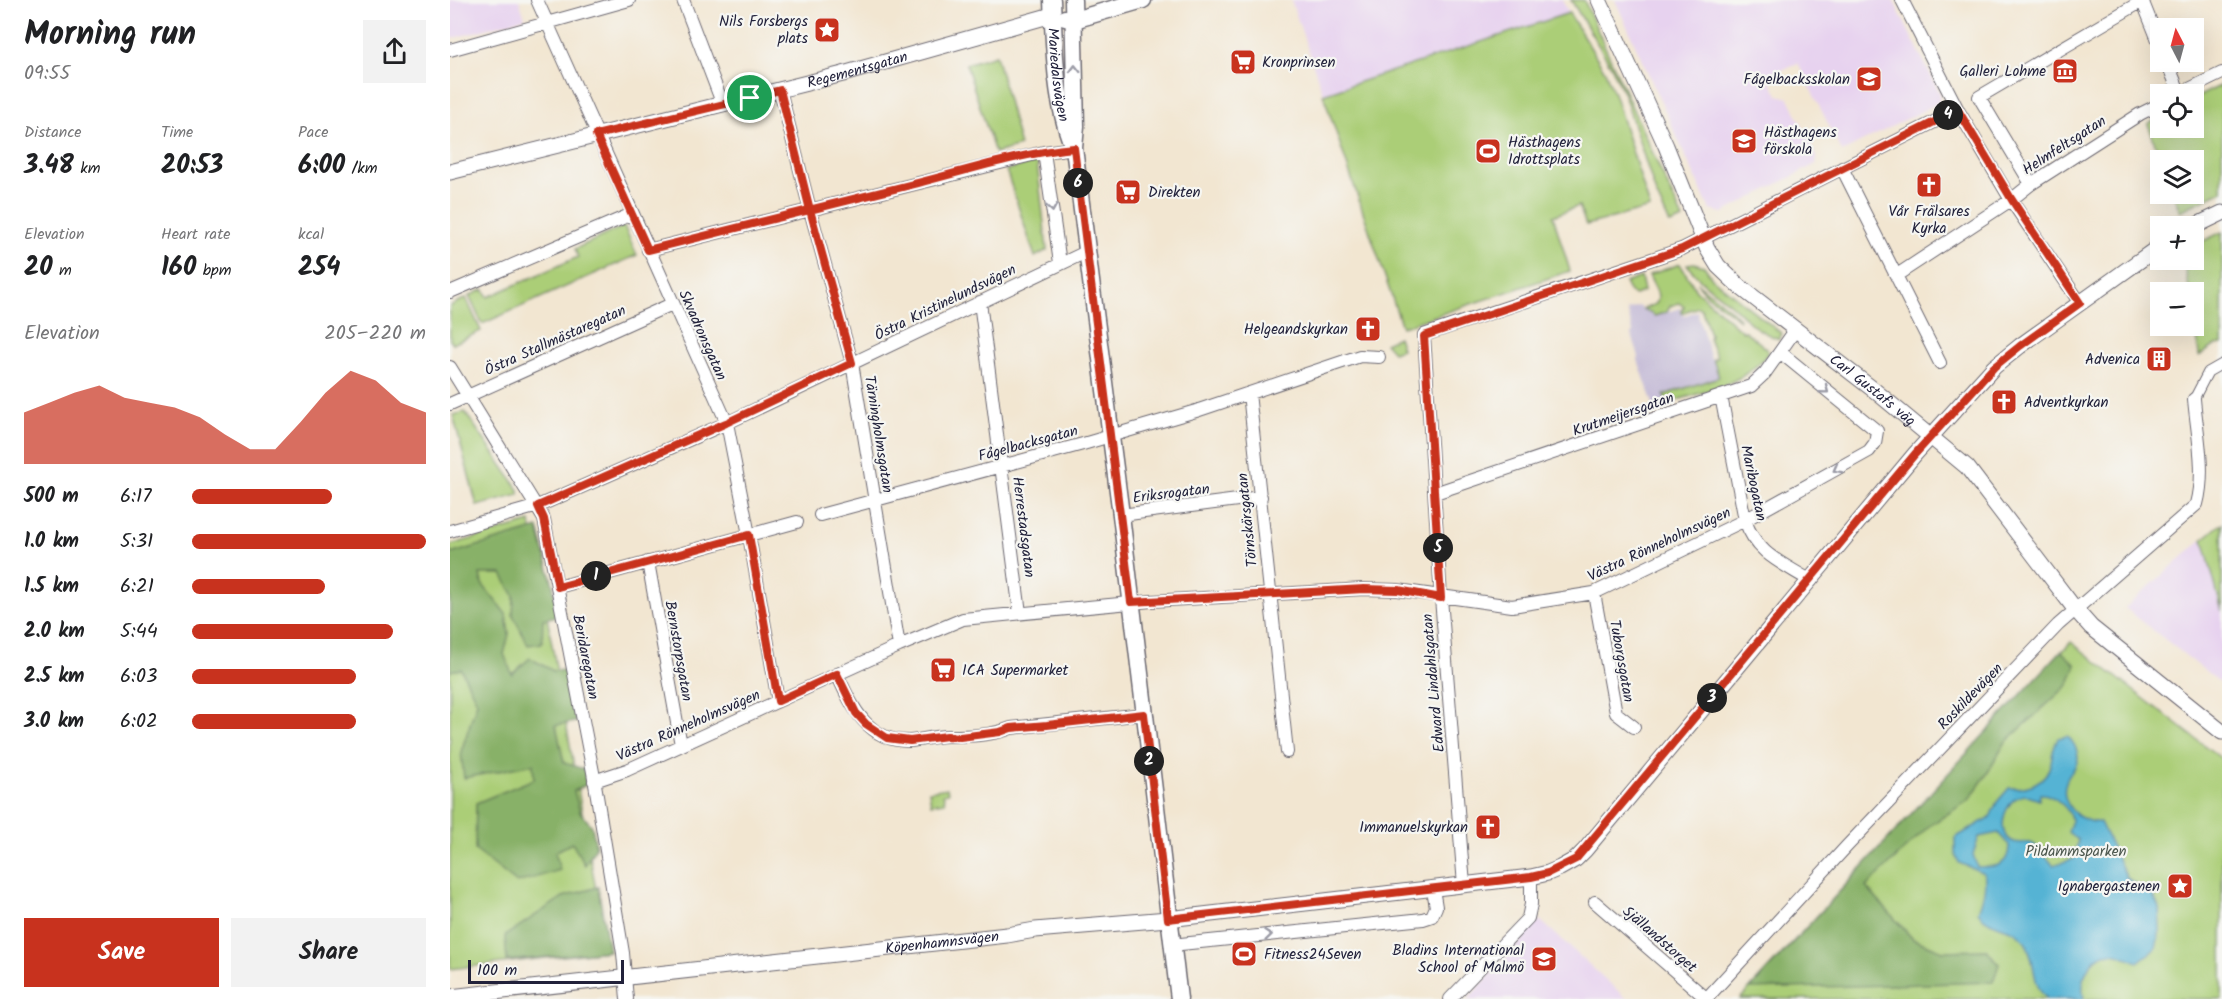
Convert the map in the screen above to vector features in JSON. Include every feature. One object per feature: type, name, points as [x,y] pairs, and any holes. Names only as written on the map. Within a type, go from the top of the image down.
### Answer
[{"type":"main road","name":"Regementsgatan","points":[[1052,8],[1074,20],[1143,0]]},
{"type":"main road","name":"Regementsgatan","points":[[1052,8],[1075,1]]},
{"type":"main road","name":"Mariedalsvägen","points":[[1075,1],[1076,126],[1074,148],[1179,999]]},
{"type":"main road","name":"Mariedalsvägen","points":[[1052,8],[1053,39],[1065,127],[1074,148]]},
{"type":"street","name":"Skvadronsgatan","points":[[537,0],[726,423],[749,535],[778,701]]},
{"type":"street","points":[[450,50],[629,0]]},
{"type":"street","points":[[683,0],[723,105]]},
{"type":"street","name":"Carl Gustafs väg","points":[[1599,0],[1666,146],[1713,259],[1722,271],[1967,466],[2091,627],[2222,732]]},
{"type":"street","points":[[1902,0],[1958,110],[2012,200],[2080,303]]},
{"type":"street","points":[[2031,184],[1979,97],[2142,0],[2150,20]]},
{"type":"street","name":"Regementsgatan","points":[[450,172],[780,90],[1052,8]]},
{"type":"street","points":[[2199,84],[2222,73]]},
{"type":"street","name":"Tärningholmsgatan","points":[[780,90],[852,363],[899,646]]},
{"type":"street","name":"Helmfeltsgatan","points":[[1897,274],[2012,200],[2031,184],[2150,109]]},
{"type":"street","points":[[1704,238],[1958,110]]},
{"type":"street","points":[[648,250],[1044,152],[1074,148]]},
{"type":"street","points":[[1044,152],[1060,263]]},
{"type":"street","points":[[1842,168],[1940,363]]},
{"type":"street","points":[[2204,222],[2222,213]]},
{"type":"street","points":[[450,292],[632,214]]},
{"type":"street","name":"Edward Lindahlsgatan","points":[[1464,885],[1441,598],[1424,336],[1669,254],[1704,238]]},
{"type":"street","name":"Östra Kristinelundsvägen","points":[[450,531],[538,506],[726,423],[1088,251]]},
{"type":"street","name":"Köpenhamnsvägen","points":[[450,997],[1035,930],[1168,919],[1433,889],[1531,877],[1560,868],[1576,859],[1585,850],[1915,454],[1933,437],[1994,367],[2150,253]]},
{"type":"street","name":"Herrestadsgatan","points":[[980,302],[1020,613]]},
{"type":"street","name":"Östra Stallmästaregatan","points":[[450,404],[672,304]]},
{"type":"street","name":"Krutmeijersgatan","points":[[1435,493],[1751,386],[1765,373],[1796,329]]},
{"type":"street","name":"Carl Gustafs väg","points":[[1780,352],[1877,431]]},
{"type":"street","name":"Fågelbacksgatan","points":[[820,515],[1110,436],[1360,356],[1379,357]]},
{"type":"street","points":[[2194,399],[2208,372],[2222,364]]},
{"type":"street","name":"Beridaregatan","points":[[450,367],[544,519],[594,781],[626,977],[627,999]]},
{"type":"street","name":"Törnskärsgatan","points":[[1249,393],[1287,752]]},
{"type":"street","name":"Maribogatan","points":[[1721,396],[1745,520],[1750,535],[1761,550],[1811,581]]},
{"type":"street","name":"Roskildevägen","points":[[1706,999],[1869,823],[2075,609],[2197,504],[2202,472],[2194,399]]},
{"type":"street","name":"Västra Rönneholmsvägen","points":[[594,781],[627,770],[899,646],[963,620],[1131,602],[1382,589],[1512,606],[1594,592],[1745,520],[1869,451],[1875,443],[1877,431]]},
{"type":"street","name":"Eriksrogatan","points":[[1121,515],[1261,497]]},
{"type":"street","points":[[558,587],[796,522]]},
{"type":"street","name":"Bernstorpsgatan","points":[[648,562],[681,745]]},
{"type":"street","name":"Tuborgsgatan","points":[[1594,592],[1616,713],[1634,727]]},
{"type":"street","points":[[837,674],[856,713],[866,724],[887,738],[898,740],[960,737],[1000,732],[1011,728],[1144,714]]},
{"type":"street","points":[[1450,999],[1528,918],[1531,877]]},
{"type":"street","points":[[1171,945],[1423,919],[1432,916],[1436,907],[1433,889]]},
{"type":"street","name":"Själlandstorget","points":[[1595,902],[1706,999]]},
{"type":"shaded area","points":[[450,0],[519,0],[525,18],[450,39]]},
{"type":"shaded area","points":[[1291,0],[1562,0],[1569,13],[1323,94]]},
{"type":"shaded area","points":[[1615,0],[1893,0],[1940,94],[1938,103],[1842,152],[1798,63],[1768,76],[1778,95],[1789,98],[1817,157],[1816,164],[1723,213],[1710,210]]},
{"type":"shaded area","points":[[1639,306],[1655,316],[1680,308],[1683,316],[1697,311],[1711,359],[1713,359],[1719,377],[1665,395],[1667,403],[1654,407],[1638,360],[1627,310]]},
{"type":"shaded area","points":[[2203,539],[2222,611],[2222,684],[2125,608]]},
{"type":"shaded area","name":"Bladins International School of Malmö","points":[[1540,920],[1627,999],[1468,999]]},
{"type":"green space","points":[[1571,0],[1584,0],[1683,219],[1670,224],[1656,194],[1624,94],[1611,66]]},
{"type":"green space","name":"Hästhagens Idrottsplats","points":[[1569,13],[1605,71],[1650,208],[1586,225],[1579,206],[1553,216],[1570,271],[1402,327],[1323,94]]},
{"type":"green space","points":[[996,55],[1020,146],[995,153],[966,64]]},
{"type":"green space","points":[[2222,85],[2222,191],[2204,200],[2204,150],[2157,150],[2153,138],[2204,138],[2204,94]]},
{"type":"green space","points":[[1037,162],[1047,250],[1035,257],[1006,170]]},
{"type":"green space","points":[[2177,204],[2195,204],[2180,211]]},
{"type":"green space","points":[[624,226],[637,255],[482,324],[469,296],[483,289],[488,297],[578,257],[575,249]]},
{"type":"green space","points":[[2222,232],[2222,344],[2216,345],[2199,356],[2197,336],[2204,336],[2204,282],[2188,282],[2185,270],[2204,270],[2204,241]]},
{"type":"green space","points":[[1694,263],[1704,266],[1712,278],[1782,334],[1779,339],[1756,328],[1701,280],[1687,264]]},
{"type":"green space","points":[[1680,264],[1696,290],[1743,332],[1745,331],[1767,349],[1768,353],[1748,373],[1735,380],[1709,391],[1667,403],[1664,395],[1719,377],[1713,359],[1717,358],[1709,339],[1710,335],[1702,310],[1698,307],[1681,313],[1684,307],[1679,303],[1670,306],[1667,312],[1655,316],[1643,309],[1656,304],[1658,300],[1649,275]]},
{"type":"green space","points":[[1641,277],[1644,291],[1635,295],[1630,293],[1625,283]]},
{"type":"green space","points":[[1697,283],[1731,310],[1740,320],[1708,296]]},
{"type":"green space","points":[[466,298],[481,331],[453,344],[450,340],[450,306]]},
{"type":"green space","points":[[1398,337],[1402,349],[1393,352],[1385,343]]},
{"type":"green space","points":[[465,412],[519,490],[519,495],[477,506],[453,415]]},
{"type":"green space","points":[[530,522],[607,951],[450,969],[450,545]]},
{"type":"green space","points":[[2222,523],[2222,611],[2203,539]]},
{"type":"green space","points":[[538,528],[553,585],[558,616],[543,619],[542,643],[528,645],[513,615],[514,596],[502,574],[480,574],[482,584],[506,614],[509,634],[504,654],[512,674],[530,658],[553,671],[564,670],[576,722],[556,725],[564,763],[584,769],[586,785],[574,791],[580,812],[592,826],[596,847],[585,865],[572,843],[555,852],[560,870],[517,883],[475,850],[476,803],[534,779],[533,764],[464,778],[461,752],[477,702],[461,669],[450,671],[450,554]]},
{"type":"green space","name":"Pildammsparken","points":[[2071,642],[2222,759],[2222,999],[1740,999]]},
{"type":"green space","points":[[2061,651],[2076,665],[2069,684],[2005,743],[1969,800],[1929,826],[1866,887],[1913,939],[1943,951],[1987,950],[1999,964],[1993,982],[1750,989]]},
{"type":"green space","points":[[947,788],[948,793],[943,794],[945,802],[931,804],[929,791]]},
{"type":"green space","points":[[598,887],[609,951],[507,961],[505,936],[563,897]]},
{"type":"water","points":[[2068,736],[2078,757],[2077,764],[2066,782],[2065,790],[2065,797],[2072,811],[2085,820],[2100,822],[2127,878],[2153,895],[2159,908],[2160,930],[2156,948],[2138,962],[2113,953],[2098,957],[2086,972],[2083,986],[2084,999],[2047,999],[2038,986],[2029,949],[2025,942],[2014,932],[1989,922],[1978,912],[1984,888],[1984,873],[1959,863],[1955,853],[1955,838],[1990,817],[1997,802],[2009,788],[2029,786],[2041,780],[2049,769],[2058,738]],"holes":[[[2040,794],[2055,799],[2068,812],[2071,822],[2068,832],[2078,840],[2074,859],[2053,865],[2033,844],[2014,842],[2006,837],[2003,823],[2010,804],[2016,798],[2025,795],[2039,800]],[[1998,833],[2009,845],[2006,858],[1999,865],[1977,867],[1973,854],[1979,837]]]},
{"type":"place","name":"Nils Forsbergs plats","points":[[827,30]]},
{"type":"place","name":"Kronprinsen","points":[[1243,62]]},
{"type":"place","name":"Galleri Lohme","points":[[2065,71]]},
{"type":"place","name":"Fågelbacksskolan","points":[[1869,79]]},
{"type":"place","name":"Hästhagens förskola","points":[[1744,141]]},
{"type":"place","name":"Hästhagens Idrottsplats","points":[[1488,151]]},
{"type":"place","name":"Vår Frälsares Kyrka","points":[[1929,185]]},
{"type":"place","name":"Direkten","points":[[1128,192]]},
{"type":"place","name":"Helgeandskyrkan","points":[[1368,329]]},
{"type":"place","name":"Advenica","points":[[2159,359]]},
{"type":"place","name":"Adventkyrkan","points":[[2004,402]]},
{"type":"place","name":"ICA Supermarket","points":[[943,670]]},
{"type":"place","name":"Immanuelskyrkan","points":[[1488,827]]},
{"type":"place","name":"Ignabergastenen","points":[[2180,886]]},
{"type":"place","name":"Fitness24Seven","points":[[1244,954]]},
{"type":"place","name":"Bladins International School of Malmö","points":[[1544,959]]},
{"type":"route","points":[[750,98],[596,135],[648,250],[810,210],[871,195],[933,179],[1044,152],[1074,148],[1131,602],[1364,589],[1398,590],[1441,598],[1424,336],[1682,249],[1958,110],[2012,200],[2080,303],[1994,367],[1933,437],[1915,454],[1576,859],[1548,873],[1531,877],[1168,919],[1144,714],[1047,725],[1037,724],[994,733],[910,741],[887,738],[866,724],[856,713],[837,674],[778,701],[749,535],[558,587],[544,519],[538,506],[726,423],[852,363],[810,210],[780,90],[750,98]]}]
